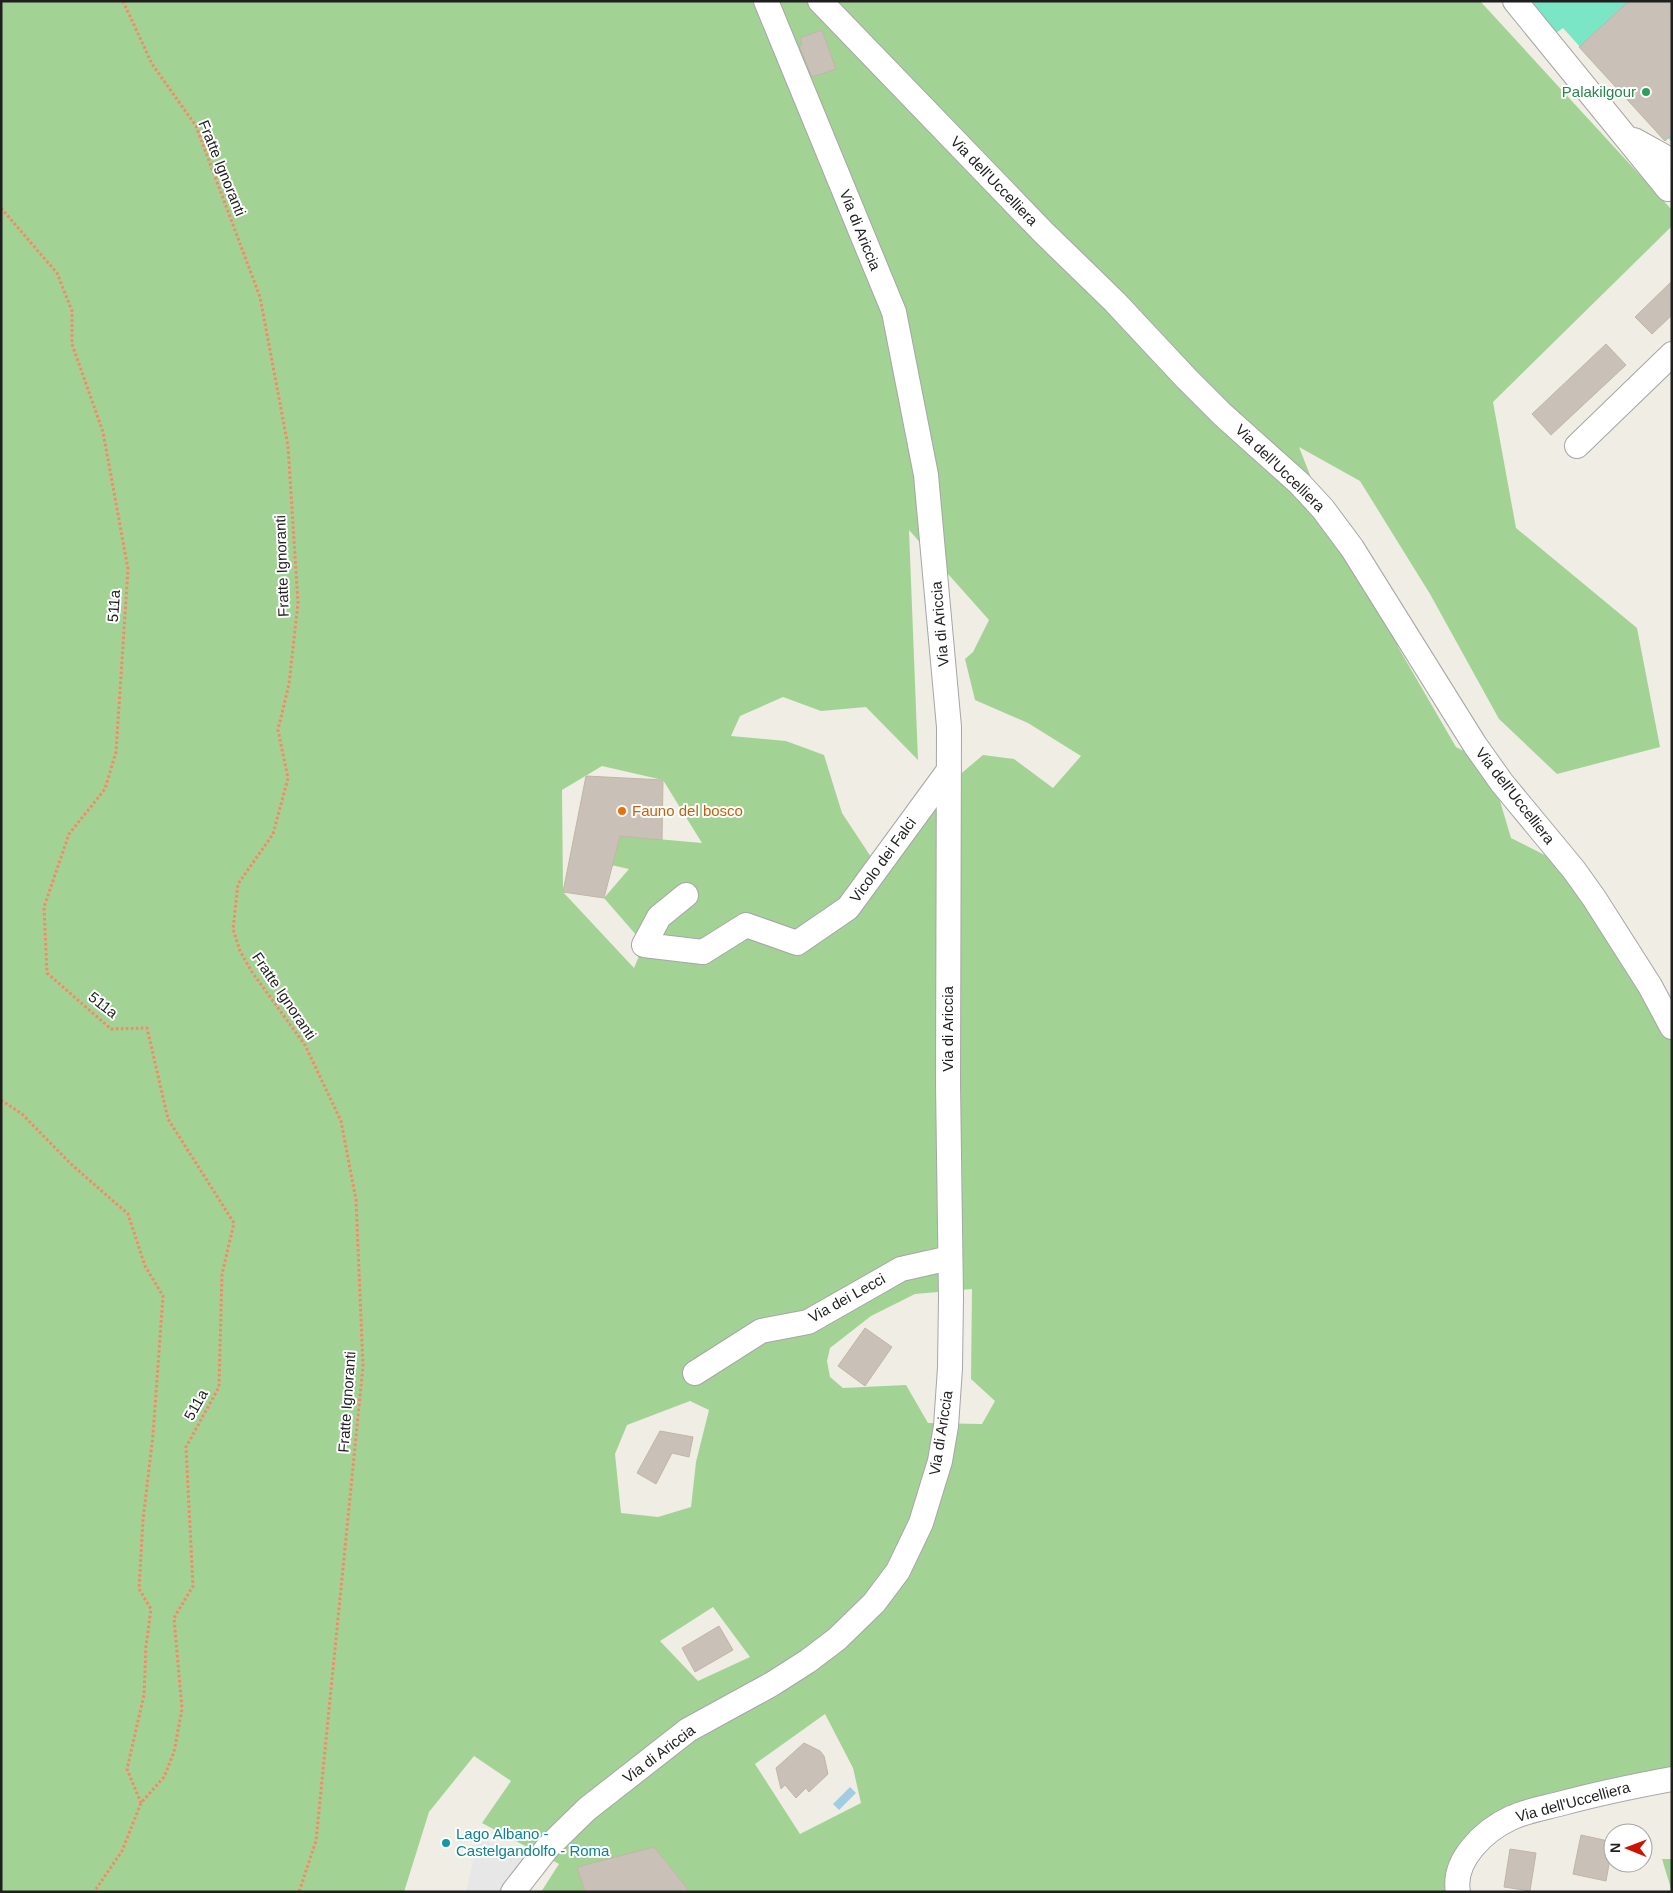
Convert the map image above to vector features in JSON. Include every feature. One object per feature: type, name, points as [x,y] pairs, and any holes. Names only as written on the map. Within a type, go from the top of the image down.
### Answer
[{"type":"street","name":"Via di Ariccia","points":[[513,1892],[544,1852],[587,1809],[688,1730],[772,1684],[825,1649],[858,1620],[891,1582],[905,1559],[918,1530],[940,1461],[947,1413],[950,1376],[948,1084],[949,727],[926,475],[894,312],[766,1]]},
{"type":"street","name":"Via dell'Uccelliera","points":[[820,1],[1043,232],[1115,302],[1186,378],[1299,483],[1323,509],[1352,548],[1475,745],[1594,898],[1650,986],[1672,1027]]},
{"type":"street","points":[[1515,1],[1670,189]]},
{"type":"street","points":[[1625,134],[1672,161]]},
{"type":"street","points":[[1576,446],[1672,354]]},
{"type":"street","name":"Vicolo dei Falci","points":[[686,895],[659,917],[644,944],[703,952],[746,925],[797,943],[848,908],[949,770]]},
{"type":"street","name":"Via dei Lecci","points":[[695,1373],[761,1331],[808,1322],[901,1269],[950,1258]]},
{"type":"street","name":"Via dell'Uccelliera","points":[[1458,1892],[1459,1875],[1468,1855],[1482,1837],[1505,1821],[1520,1814],[1632,1786],[1672,1779]]},
{"type":"path","name":"Fratte Ignoranti","points":[[124,1],[152,64],[196,126],[260,297],[288,446],[298,603],[289,684],[278,730],[288,778],[273,834],[238,884],[233,929],[240,951],[252,972],[306,1045],[340,1121],[356,1200],[363,1366],[316,1841],[298,1892]]},
{"type":"path","name":"511a","points":[[1,208],[57,272],[72,311],[72,344],[102,432],[128,569],[116,752],[105,790],[69,834],[44,907],[47,973],[111,1028],[147,1028],[168,1119],[234,1223],[222,1274],[219,1387],[186,1447],[193,1586],[174,1618],[182,1709],[174,1752],[164,1777],[141,1803]]},
{"type":"path","points":[[1,1100],[22,1114],[72,1165],[128,1214],[145,1266],[163,1296],[153,1435],[143,1520],[139,1589],[151,1609],[146,1646],[144,1695],[127,1769],[141,1803],[122,1851],[94,1892]]},
{"type":"green space","points":[[1,1],[1480,1],[1672,210],[1672,226],[1493,402],[1516,528],[1637,628],[1660,747],[1557,774],[1499,719],[1430,594],[1360,481],[1299,447],[1334,536],[1388,606],[1398,647],[1456,747],[1489,764],[1511,838],[1574,870],[1672,1027],[1672,1779],[1493,1829],[1458,1892],[690,1892],[654,1847],[585,1892],[541,1892],[559,1864],[482,1823],[511,1781],[474,1756],[429,1812],[404,1892],[1,1892]],"holes":[[[909,530],[989,620],[973,652],[965,659],[975,700],[1028,723],[1081,756],[1053,788],[1014,759],[983,755],[911,816],[875,863],[842,813],[824,755],[786,741],[731,736],[740,716],[783,697],[821,711],[866,707],[918,760]],[[602,766],[663,780],[702,843],[590,833],[602,863],[629,869],[604,898],[644,944],[634,968],[563,892],[562,790]],[[972,1289],[971,1379],[995,1401],[982,1424],[928,1423],[906,1385],[843,1388],[830,1377],[827,1361],[830,1348],[871,1316],[915,1294]],[[690,1401],[709,1410],[696,1462],[691,1507],[658,1517],[621,1513],[615,1454],[627,1425]],[[713,1607],[750,1657],[698,1681],[660,1641]],[[825,1714],[853,1768],[861,1803],[800,1834],[755,1764]]]},
{"type":"green space","name":"Palakilgour","points":[[1528,1],[1672,1],[1672,142],[1668,138],[1665,141],[1563,28],[1556,33]]},
{"type":"green space","points":[[1662,1859],[1672,1859],[1672,1892]]},
{"type":"shaded area","points":[[478,1839],[540,1854],[514,1892],[466,1892]]},
{"type":"water","points":[[850,1787],[856,1793],[839,1810],[833,1804]]},
{"type":"building","name":"Palakilgour","points":[[1629,1],[1672,1],[1672,134],[1665,141],[1579,47]]},
{"type":"building","points":[[822,30],[836,69],[812,77],[799,46],[802,45],[800,38]]},
{"type":"building","points":[[1672,281],[1672,315],[1652,334],[1635,317]]},
{"type":"building","points":[[1606,344],[1626,365],[1551,435],[1532,414]]},
{"type":"building","points":[[586,776],[663,780],[662,840],[620,836],[604,898],[563,892]]},
{"type":"building","points":[[865,1328],[892,1347],[865,1386],[838,1366]]},
{"type":"building","points":[[660,1431],[693,1437],[689,1457],[672,1453],[656,1484],[637,1473]]},
{"type":"building","points":[[719,1626],[733,1650],[695,1672],[682,1648]]},
{"type":"building","points":[[804,1743],[820,1751],[824,1756],[828,1774],[809,1792],[806,1788],[796,1798],[785,1785],[781,1789],[776,1768]]},
{"type":"building","points":[[1581,1835],[1603,1840],[1603,1873],[1607,1873],[1606,1881],[1573,1874]]},
{"type":"building","points":[[654,1847],[690,1892],[585,1892],[577,1867]]},
{"type":"building","points":[[1510,1849],[1536,1853],[1530,1891],[1504,1887]]},
{"type":"place","name":"Palakilgour","points":[[1646,92]]},
{"type":"place","name":"Fauno del bosco","points":[[622,811]]},
{"type":"place","name":"Lago Albano - Castelgandolfo - Roma","points":[[446,1843]]}]
